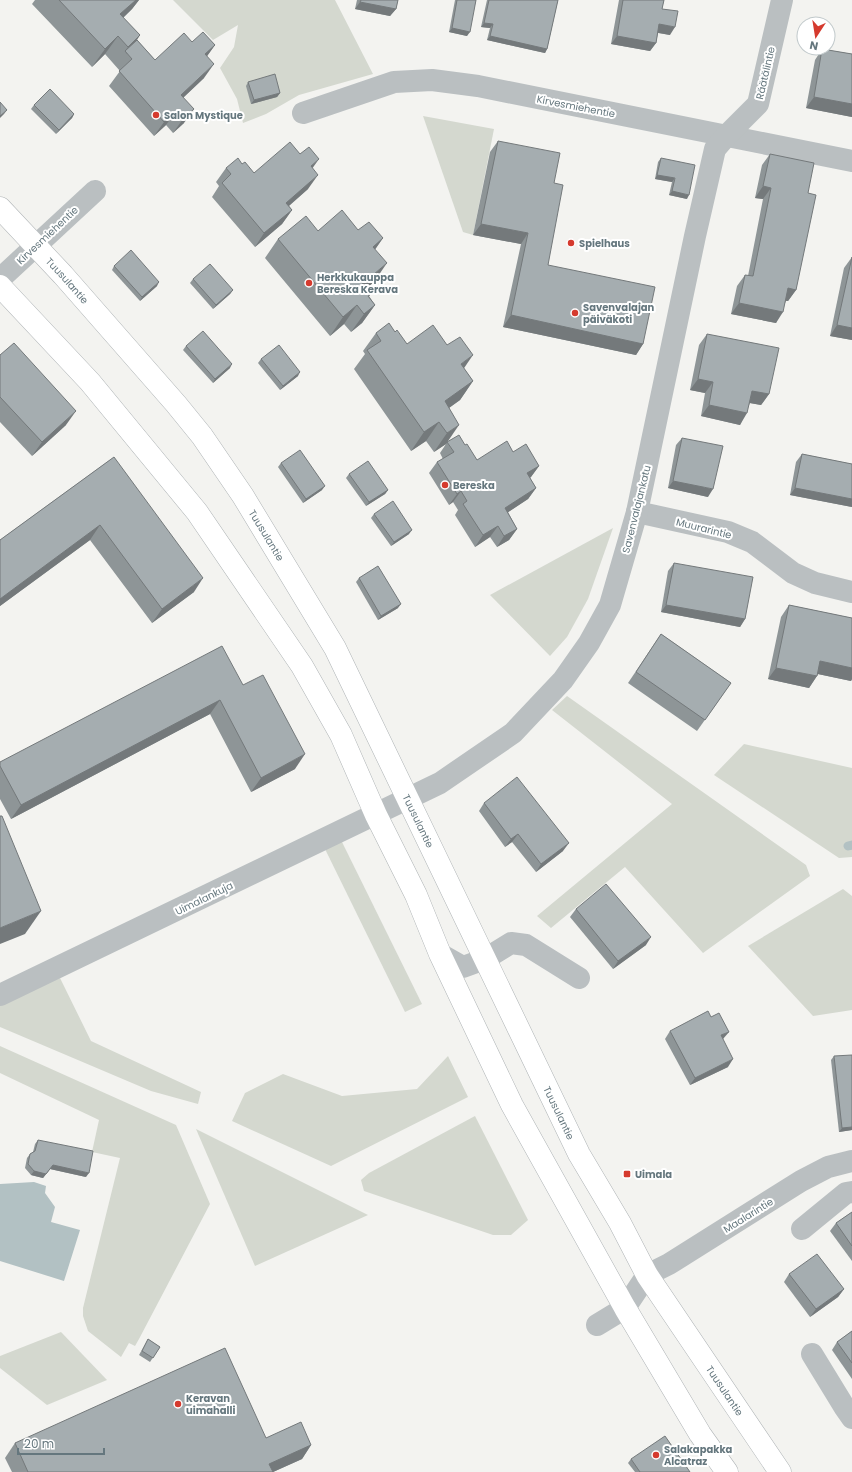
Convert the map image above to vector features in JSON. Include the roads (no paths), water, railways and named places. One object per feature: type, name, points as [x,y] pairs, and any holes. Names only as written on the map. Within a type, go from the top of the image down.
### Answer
[{"type":"main road","name":"Tuusulantie","points":[[0,208],[64,275],[176,404],[202,436],[243,496],[335,648],[579,1154],[620,1222],[647,1274],[780,1472]]},
{"type":"main road","points":[[0,286],[90,382],[197,512],[302,666],[341,735],[376,815],[416,896],[440,954],[512,1105],[625,1308],[700,1434],[727,1472]]},
{"type":"street","name":"Räätälintie","points":[[726,135],[758,104],[782,0]]},
{"type":"street","name":"Kirvesmiehentie","points":[[303,113],[394,82],[432,80],[478,86],[852,161]]},
{"type":"street","name":"Savenvalajankatu","points":[[407,799],[440,783],[513,733],[563,680],[589,643],[610,604],[637,512],[694,236],[715,150],[726,135]]},
{"type":"street","name":"Kirvesmiehentie","points":[[0,279],[95,191]]},
{"type":"street","name":"Muurarintie","points":[[637,512],[728,532],[752,542],[793,573],[815,583],[852,592]]},
{"type":"street","name":"Uimalankuja","points":[[0,996],[407,799]]},
{"type":"street","points":[[440,954],[463,967],[485,959],[511,943],[526,945],[580,978]]},
{"type":"street","name":"Maalarintie","points":[[647,1274],[669,1264],[801,1181],[828,1167],[852,1161]]},
{"type":"street","points":[[802,1229],[846,1193],[852,1192]]},
{"type":"street","points":[[597,1324],[625,1308],[647,1274]]},
{"type":"street","points":[[812,1354],[852,1418]]},
{"type":"waterway","points":[[848,846],[852,845]]},
{"type":"place","name":"Salon Mystique","points":[[156,115]]},
{"type":"place","name":"Spielhaus","points":[[571,243]]},
{"type":"place","name":"Herkkukauppa Bereska Kerava","points":[[309,283]]},
{"type":"place","name":"Savenvalajan päiväkoti","points":[[575,313]]},
{"type":"place","name":"Bereska","points":[[445,485]]},
{"type":"place","name":"Uimala","points":[[627,1174]]},
{"type":"place","name":"Keravan uimahalli","points":[[178,1404]]},
{"type":"place","name":"Salakapakka Alcatraz","points":[[656,1455]]}]
